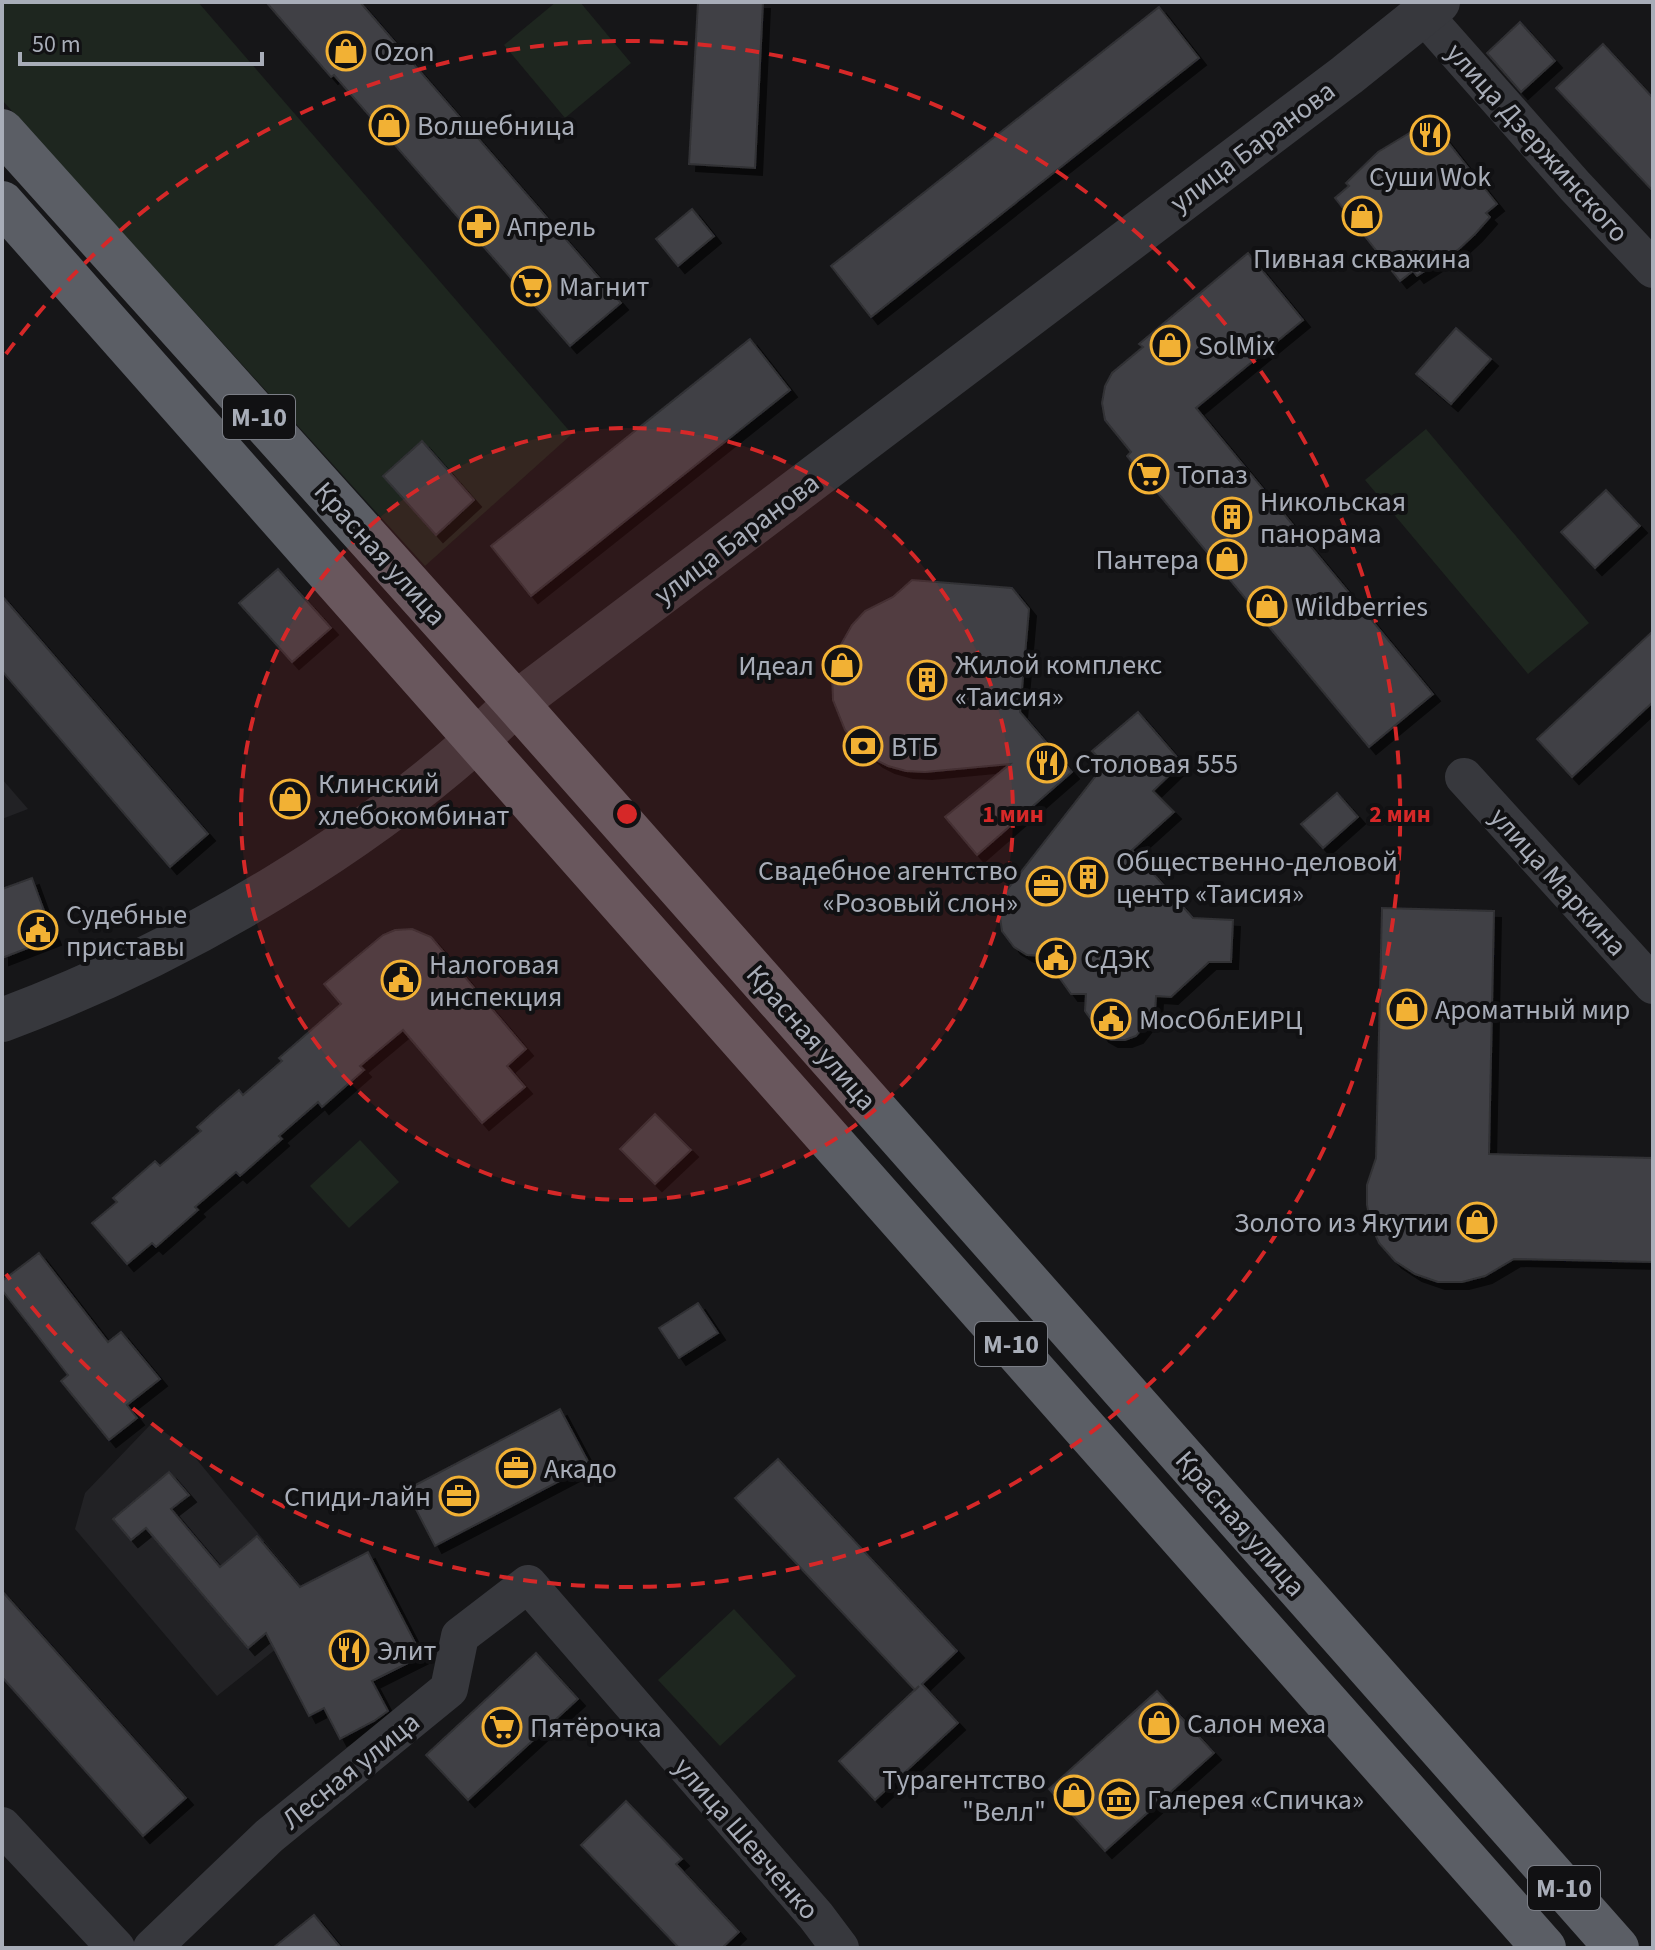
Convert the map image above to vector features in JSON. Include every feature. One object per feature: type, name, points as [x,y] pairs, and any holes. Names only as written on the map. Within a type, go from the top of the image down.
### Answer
[{"type":"highway","name":"Красная улица","points":[[2,131],[516,703],[1617,1948]]},
{"type":"highway","name":"Красная улица","points":[[2,203],[1544,1948]]},
{"type":"street","name":"улица Дзержинского","points":[[1430,8],[1575,186],[1653,269]]},
{"type":"street","name":"улица Баранова","points":[[2,1020],[104,979],[237,909],[348,839],[478,741],[516,703],[1336,84],[1430,8]]},
{"type":"street","name":"улица Маркина","points":[[1464,777],[1653,985]]},
{"type":"street","name":"Лесная улица","points":[[152,1948],[269,1836],[449,1689],[460,1636],[528,1584]]},
{"type":"street","name":"улица Шевченко","points":[[528,1584],[816,1916],[840,1948]]},
{"type":"street","points":[[2,1826],[116,1948]]},
{"type":"shaded area","points":[[2,2],[198,2],[572,434],[425,566],[2,100]]},
{"type":"shaded area","points":[[556,2],[580,2],[631,63],[565,118],[504,45]]},
{"type":"shaded area","points":[[1426,429],[1589,623],[1528,674],[1365,480]]},
{"type":"shaded area","points":[[2,779],[28,809],[2,819]]},
{"type":"shaded area","points":[[360,1140],[399,1182],[349,1228],[310,1186]]},
{"type":"shaded area","points":[[152,1423],[188,1449],[302,1586],[294,1590],[281,1645],[217,1696],[75,1529],[85,1493]]},
{"type":"shaded area","points":[[734,1609],[796,1676],[720,1746],[658,1680]]},
{"type":"building","points":[[266,2],[360,2],[621,303],[570,346],[334,75],[331,77]]},
{"type":"building","points":[[698,2],[763,2],[755,168],[689,164]]},
{"type":"building","points":[[1159,7],[1199,58],[871,317],[831,266]]},
{"type":"building","points":[[1520,22],[1555,61],[1521,92],[1487,53]]},
{"type":"building","points":[[1603,44],[1653,98],[1653,191],[1556,88]]},
{"type":"building","points":[[1432,122],[1497,204],[1486,213],[1490,217],[1459,249],[1417,276],[1413,271],[1400,281],[1335,198],[1378,152]]},
{"type":"building","points":[[692,209],[714,236],[678,266],[656,239]]},
{"type":"building","name":"Никольская панорама","points":[[1248,253],[1303,320],[1196,408],[1433,694],[1369,747],[1127,456],[1131,452],[1105,420],[1102,403],[1105,386],[1112,373],[1143,347],[1139,344]]},
{"type":"building","points":[[1456,328],[1491,359],[1451,404],[1416,374]]},
{"type":"building","points":[[750,339],[790,390],[531,596],[491,546]]},
{"type":"building","points":[[422,441],[474,500],[436,535],[383,476]]},
{"type":"building","points":[[1606,490],[1640,526],[1595,568],[1561,532]]},
{"type":"building","points":[[278,569],[331,628],[292,662],[239,603]]},
{"type":"building","name":"Жилой комплекс «Таисия»","points":[[912,580],[1012,588],[1029,609],[1020,712],[1072,772],[977,855],[945,817],[1010,764],[925,772],[888,766],[854,741],[845,730],[833,700],[835,655],[852,625],[865,611],[893,597]]},
{"type":"building","points":[[2,596],[208,834],[170,867],[2,671]]},
{"type":"building","points":[[1653,631],[1653,702],[1572,777],[1537,739]]},
{"type":"building","name":"Общественно-деловой центр «Таисия»","points":[[1138,712],[1182,763],[1153,791],[1174,812],[1132,850],[1193,918],[1233,920],[1231,962],[1209,962],[1171,997],[1156,996],[1155,1012],[1136,1036],[1111,1040],[1102,1035],[1085,1011],[1086,994],[1071,994],[1044,956],[1027,955],[1014,947],[1002,931],[999,911],[1003,895],[1105,764],[1092,751]]},
{"type":"building","points":[[1337,793],[1358,817],[1323,848],[1301,824]]},
{"type":"building","points":[[32,878],[54,938],[2,958],[2,889]]},
{"type":"building","points":[[1382,908],[1494,911],[1489,1154],[1653,1158],[1653,1262],[1514,1259],[1485,1276],[1462,1282],[1438,1282],[1415,1274],[1395,1261],[1379,1243],[1371,1225],[1367,1185],[1376,1158]]},
{"type":"building","points":[[412,929],[431,937],[526,1049],[507,1066],[525,1087],[482,1123],[403,1030],[360,1066],[364,1070],[322,1107],[318,1102],[240,1176],[236,1172],[195,1207],[198,1210],[156,1247],[152,1243],[127,1264],[92,1223],[117,1202],[113,1198],[155,1161],[160,1166],[201,1131],[197,1127],[218,1108],[239,1090],[243,1095],[282,1061],[279,1058],[341,1004],[324,984],[383,935],[395,930]]},
{"type":"building","points":[[655,1114],[691,1150],[655,1184],[620,1149]]},
{"type":"building","points":[[39,1253],[108,1342],[121,1332],[160,1379],[127,1405],[137,1418],[109,1440],[61,1381],[68,1375],[2,1290],[2,1281]]},
{"type":"building","points":[[698,1303],[718,1333],[679,1358],[659,1328]]},
{"type":"building","points":[[560,1409],[590,1465],[435,1546],[406,1490]]},
{"type":"building","points":[[778,1459],[957,1651],[922,1684],[958,1723],[875,1800],[839,1761],[915,1690],[735,1498]]},
{"type":"building","points":[[169,1472],[189,1495],[171,1509],[220,1567],[257,1536],[300,1587],[368,1552],[422,1656],[372,1681],[388,1711],[340,1739],[324,1708],[309,1716],[266,1633],[248,1648],[146,1528],[131,1540],[113,1519]]},
{"type":"building","points":[[2,1591],[186,1798],[143,1836],[2,1677]]},
{"type":"building","name":"Пятёрочка","points":[[536,1653],[578,1699],[468,1800],[426,1755]]},
{"type":"building","points":[[1157,1691],[1214,1753],[1105,1851],[1049,1789]]},
{"type":"building","points":[[626,1801],[682,1859],[676,1864],[739,1932],[722,1948],[679,1948],[581,1845]]},
{"type":"building","points":[[314,1915],[341,1948],[273,1948]]},
{"type":"place","name":"Ozon","points":[[346,51]]},
{"type":"place","name":"Волшебница","points":[[389,125]]},
{"type":"place","name":"Суши Wok","points":[[1430,135]]},
{"type":"place","name":"Пивная скважина","points":[[1362,216]]},
{"type":"place","name":"Апрель","points":[[479,226]]},
{"type":"place","name":"Магнит","points":[[531,286]]},
{"type":"place","name":"SolMix","points":[[1170,345]]},
{"type":"place","name":"Топаз","points":[[1149,474]]},
{"type":"place","name":"Никольская панорама","points":[[1232,517]]},
{"type":"place","name":"Пантера","points":[[1227,559]]},
{"type":"place","name":"Wildberries","points":[[1267,606]]},
{"type":"place","name":"Идеал","points":[[842,665]]},
{"type":"place","name":"Жилой комплекс «Таисия»","points":[[927,680]]},
{"type":"place","name":"ВТБ","points":[[863,746]]},
{"type":"place","name":"Столовая 555","points":[[1047,763]]},
{"type":"place","name":"Клинский хлебокомбинат","points":[[290,799]]},
{"type":"place","name":"Общественно-деловой центр «Таисия»","points":[[1088,877]]},
{"type":"place","name":"Свадебное агентство «Розовый слон»","points":[[1046,886]]},
{"type":"place","name":"Судебные приставы","points":[[38,930]]},
{"type":"place","name":"СДЭК","points":[[1056,958]]},
{"type":"place","name":"Налоговая инспекция","points":[[401,980]]},
{"type":"place","name":"Ароматный мир","points":[[1407,1009]]},
{"type":"place","name":"МосОблЕИРЦ","points":[[1111,1019]]},
{"type":"place","name":"Золото из Якутии","points":[[1477,1222]]},
{"type":"place","name":"Акадо","points":[[516,1468]]},
{"type":"place","name":"Спиди-лайн","points":[[459,1496]]},
{"type":"place","name":"Элит","points":[[349,1650]]},
{"type":"place","name":"Салон меха","points":[[1159,1723]]},
{"type":"place","name":"Пятёрочка","points":[[502,1727]]},
{"type":"place","name":"Турагентство \"Велл\"","points":[[1074,1795]]},
{"type":"place","name":"Галерея «Спичка»","points":[[1119,1799]]}]
